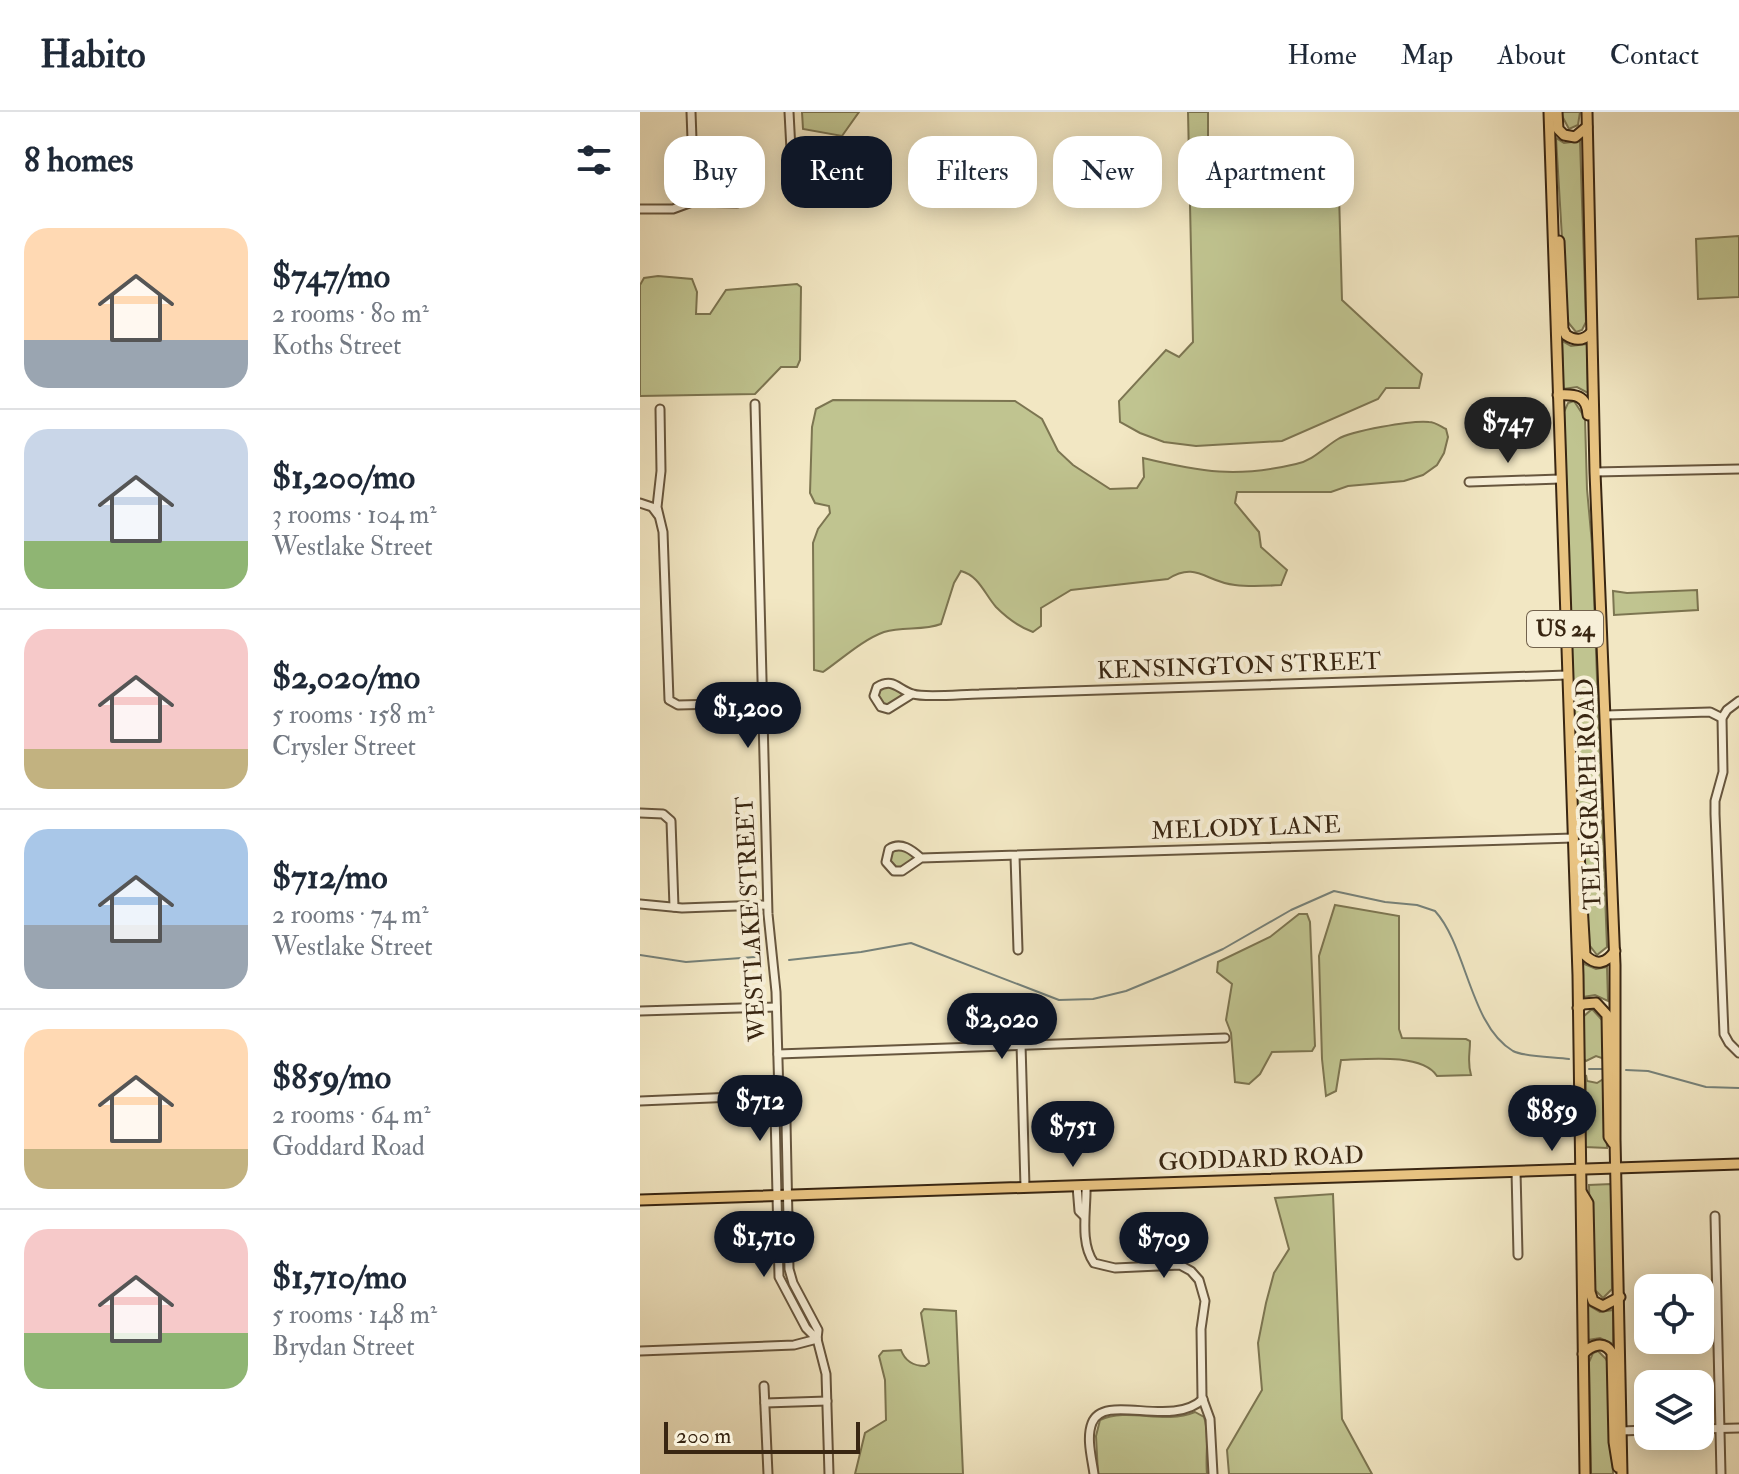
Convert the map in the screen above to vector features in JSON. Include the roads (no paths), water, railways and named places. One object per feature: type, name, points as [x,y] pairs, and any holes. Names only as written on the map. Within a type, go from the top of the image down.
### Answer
[{"type":"main road","name":"TELEGRAPH ROAD","points":[[1549,112],[1578,1008],[1585,1474]]},
{"type":"main road","points":[[1557,112],[1558,129],[1564,135],[1578,136],[1587,127]]},
{"type":"main road","name":"TELEGRAPH ROAD","points":[[1587,112],[1595,472],[1615,951],[1621,1474]]},
{"type":"main road","points":[[1552,219],[1560,246],[1563,329],[1566,335],[1575,339],[1584,339],[1591,333]]},
{"type":"main road","points":[[1558,395],[1578,395],[1588,408],[1592,515],[1598,532]]},
{"type":"main road","points":[[1572,820],[1580,865],[1585,955],[1600,963],[1609,959],[1615,951]]},
{"type":"main road","points":[[1578,1008],[1583,1004],[1596,1003],[1607,1015],[1609,1137],[1615,1145]]},
{"type":"main road","name":"GODDARD ROAD","points":[[640,1200],[1739,1164]]},
{"type":"main road","points":[[1581,1190],[1588,1203],[1590,1292],[1593,1301],[1603,1306],[1620,1297]]},
{"type":"main road","points":[[1583,1354],[1593,1346],[1601,1345],[1612,1353],[1615,1460],[1621,1474]]},
{"type":"street","points":[[691,112],[692,136]]},
{"type":"street","points":[[789,112],[790,136]]},
{"type":"street","points":[[640,209],[676,208]]},
{"type":"street","name":"WESTLAKE STREET","points":[[755,404],[767,905],[776,1007],[779,1095],[786,1122],[782,1194],[790,1275],[815,1322],[823,1356],[829,1474]]},
{"type":"street","points":[[660,409],[661,471],[657,507],[663,532],[668,697],[671,703],[678,705],[762,703]]},
{"type":"street","points":[[1595,472],[1739,469]]},
{"type":"street","points":[[1469,482],[1560,479]]},
{"type":"street","points":[[640,503],[652,507],[659,517]]},
{"type":"street","name":"KENSINGTON STREET","points":[[912,694],[897,684],[886,682],[877,687],[874,696],[881,707],[888,709],[912,694],[1567,675]]},
{"type":"street","points":[[1739,701],[1722,718],[1723,772],[1715,814],[1724,1034],[1739,1053]]},
{"type":"street","points":[[1606,715],[1710,712],[1722,718]]},
{"type":"street","points":[[640,813],[667,816],[671,821],[674,907]]},
{"type":"street","name":"MELODY LANE","points":[[921,858],[899,845],[889,849],[886,862],[894,871],[902,871],[921,858],[1573,838]]},
{"type":"street","points":[[1015,856],[1018,950]]},
{"type":"street","points":[[640,904],[674,907],[767,905]]},
{"type":"street","points":[[640,1011],[776,1007]]},
{"type":"street","points":[[778,1054],[1225,1038]]},
{"type":"street","points":[[1021,1044],[1025,1187]]},
{"type":"street","points":[[640,1101],[779,1095]]},
{"type":"street","points":[[1516,1171],[1518,1255]]},
{"type":"street","points":[[1082,1186],[1087,1210],[1084,1216],[1088,1252],[1096,1264],[1115,1268],[1180,1265],[1199,1280],[1205,1301],[1201,1329],[1203,1399],[1210,1419],[1213,1474]]},
{"type":"street","points":[[1715,1216],[1721,1474]]},
{"type":"street","points":[[640,1351],[794,1345],[817,1339]]},
{"type":"street","points":[[764,1386],[768,1474]]},
{"type":"street","points":[[1094,1474],[1090,1437],[1092,1421],[1102,1411],[1118,1408],[1178,1412],[1203,1399]]},
{"type":"street","points":[[765,1403],[827,1401]]},
{"type":"street","points":[[1714,1429],[1739,1428]]},
{"type":"street","points":[[1621,1431],[1634,1431]]},
{"type":"waterway","points":[[789,960],[911,943],[1059,1000],[1093,999],[1126,991],[1172,972],[1334,891],[1435,911],[1455,944],[1487,1024],[1499,1039],[1518,1053],[1569,1059]]},
{"type":"waterway","points":[[640,955],[686,962],[755,957]]},
{"type":"waterway","points":[[1589,1069],[1603,1069]]},
{"type":"waterway","points":[[1626,1070],[1648,1071],[1706,1087],[1739,1088]]}]
